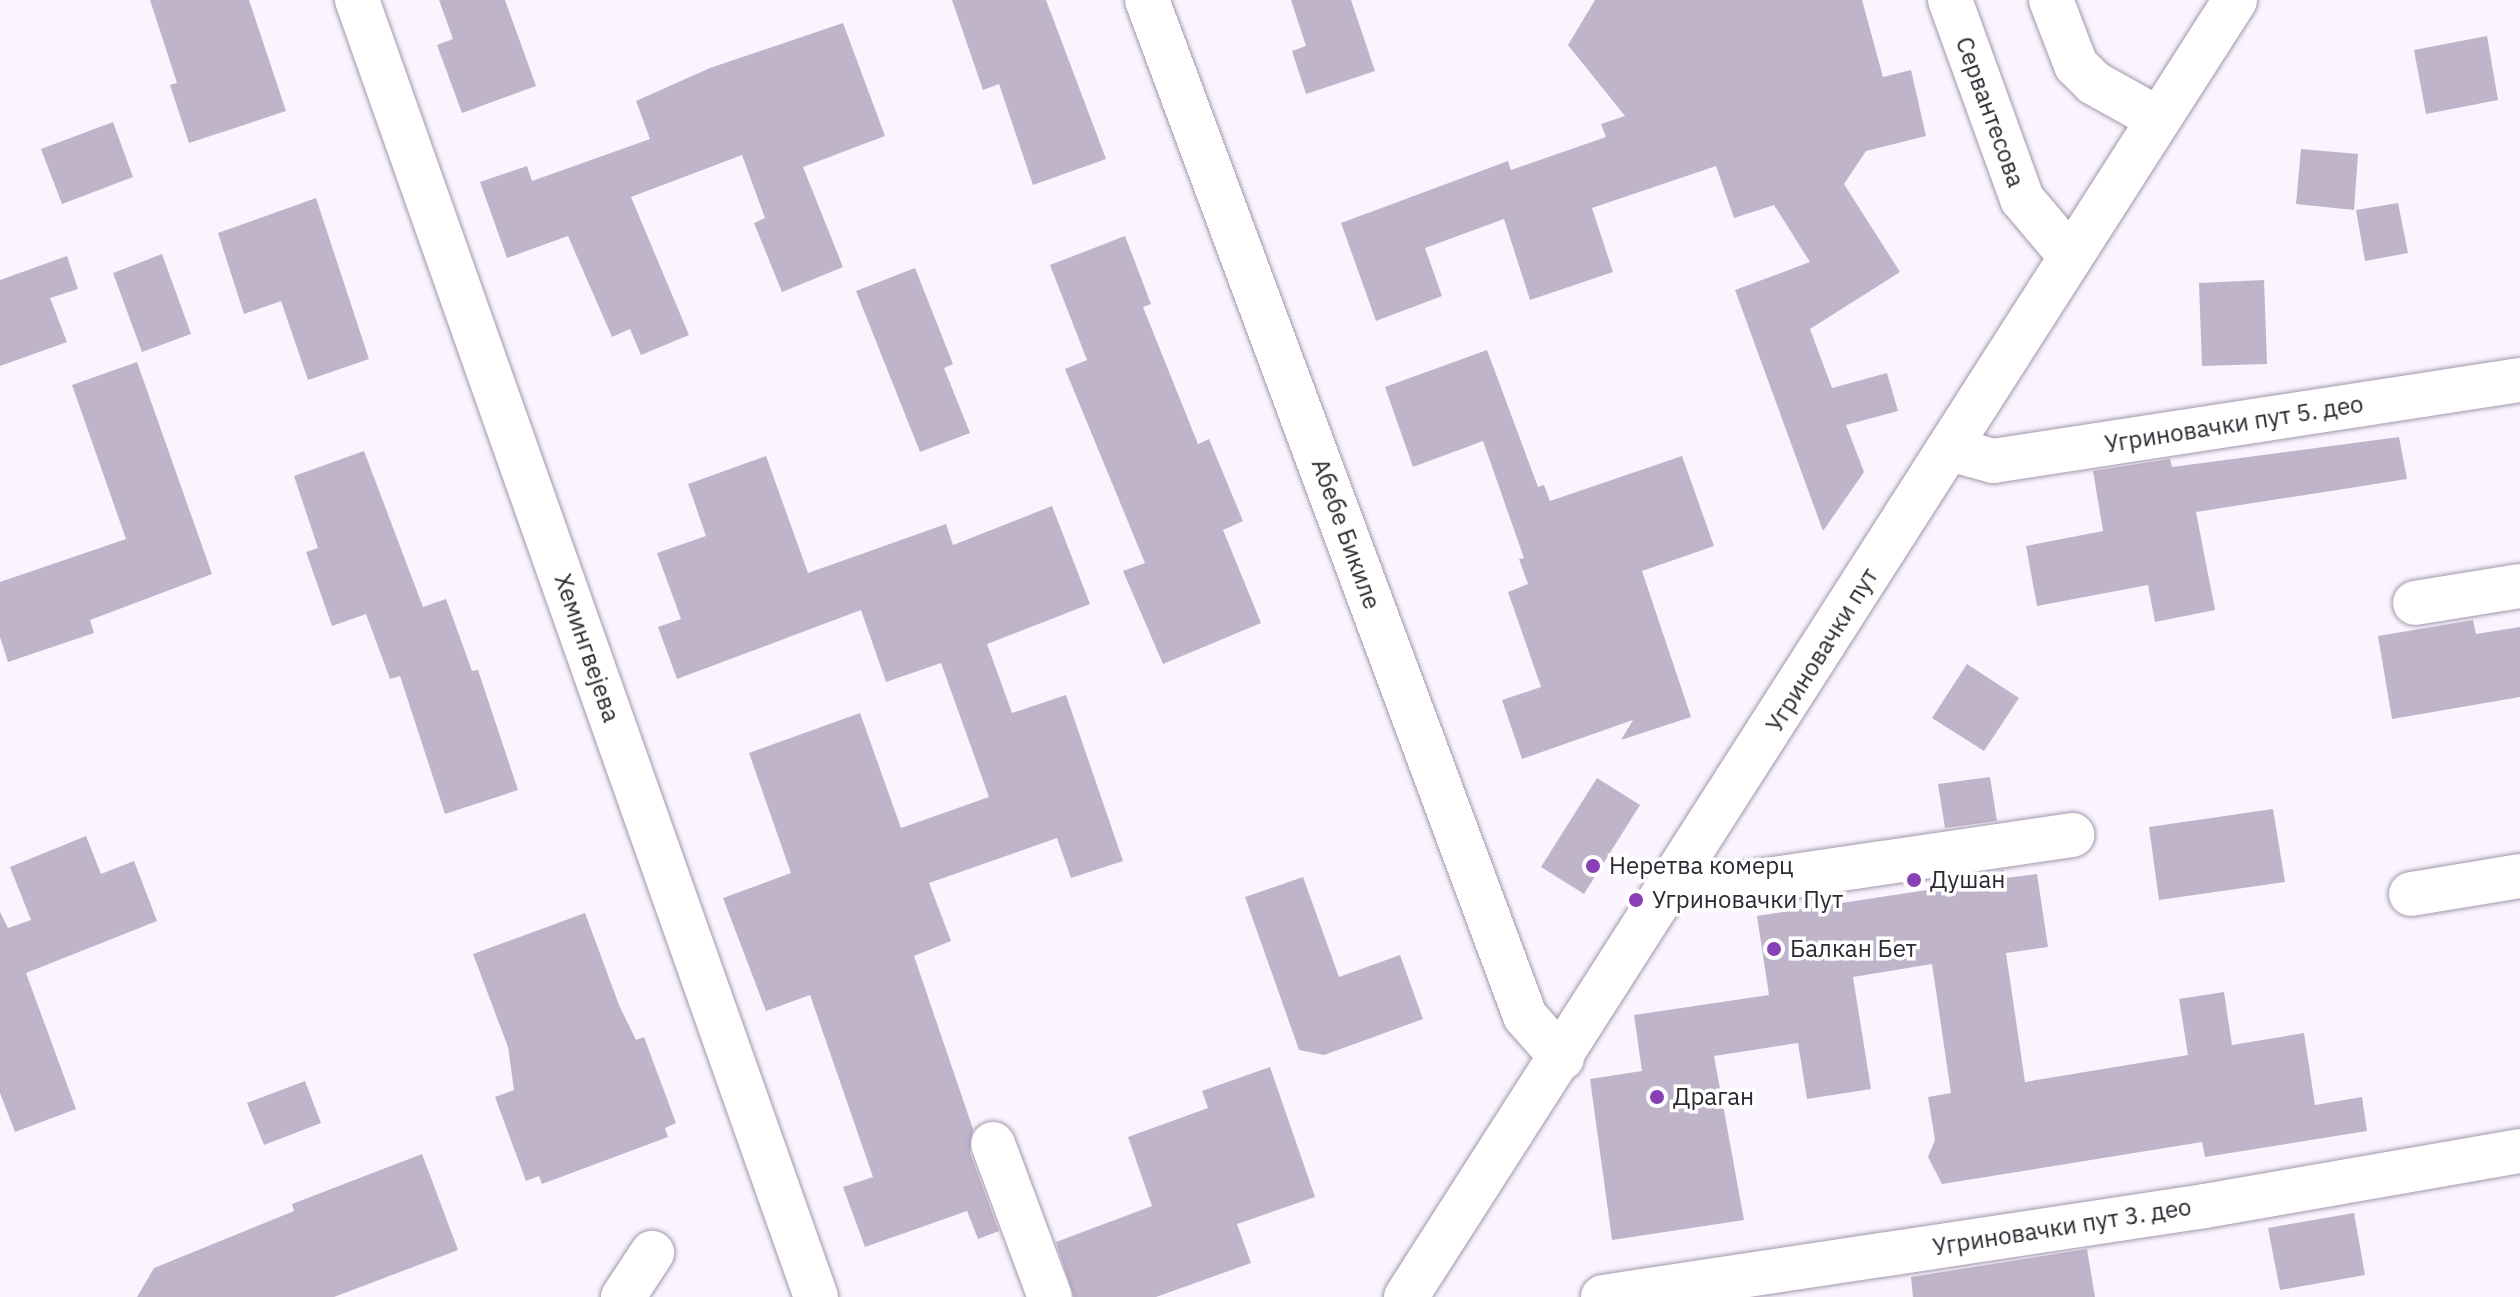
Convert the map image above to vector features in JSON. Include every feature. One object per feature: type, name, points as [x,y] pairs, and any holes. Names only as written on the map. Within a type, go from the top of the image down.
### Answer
[{"type":"street","name":"Хемингвејева","points":[[357,0],[816,1297]]},
{"type":"street","name":"Абебе Бикиле","points":[[1147,0],[1525,1016],[1562,1058]]},
{"type":"street","name":"Сервантесова","points":[[1950,0],[2022,199],[2070,256]]},
{"type":"street","points":[[2051,0],[2076,65],[2094,83],[2157,118]]},
{"type":"street","name":"Угриновачки пут","points":[[1411,1295],[2157,118],[2235,0]]},
{"type":"street","name":"Угриновачки пут 5. део","points":[[1950,449],[1993,461],[2520,380]]},
{"type":"street","points":[[2415,603],[2520,586]]},
{"type":"street","points":[[1680,874],[1700,883],[1740,884],[2072,835]]},
{"type":"street","points":[[2411,894],[2520,876]]},
{"type":"street","points":[[993,1144],[1050,1297]]},
{"type":"street","name":"Угриновачки пут 3. део","points":[[1603,1297],[2205,1206],[2520,1151]]},
{"type":"street","points":[[623,1297],[652,1253]]},
{"type":"building","points":[[150,0],[249,0],[286,111],[189,143],[170,85],[177,83]]},
{"type":"building","points":[[439,0],[505,0],[536,86],[462,113],[437,45],[453,39]]},
{"type":"building","points":[[952,0],[1046,0],[1106,159],[1033,185],[999,84],[983,90]]},
{"type":"building","points":[[1291,0],[1351,0],[1375,71],[1306,94],[1292,51],[1306,46]]},
{"type":"building","points":[[1595,0],[1862,0],[1883,77],[1911,70],[1926,136],[1866,151],[1844,184],[1900,272],[1810,329],[1832,388],[1887,373],[1898,411],[1846,425],[1864,472],[1823,531],[1735,290],[1810,262],[1774,205],[1734,218],[1716,166],[1592,208],[1613,272],[1530,300],[1504,219],[1425,248],[1442,296],[1376,321],[1341,223],[1508,161],[1511,170],[1606,137],[1601,124],[1625,116],[1568,45]]},
{"type":"building","points":[[843,23],[885,136],[803,167],[843,267],[782,292],[754,223],[765,218],[742,155],[631,197],[689,335],[641,355],[630,329],[612,337],[568,236],[507,258],[480,182],[527,166],[532,181],[650,139],[636,101],[710,68]]},
{"type":"building","points":[[2487,36],[2498,100],[2426,114],[2414,50]]},
{"type":"building","points":[[113,122],[133,177],[62,204],[41,149]]},
{"type":"building","points":[[2301,149],[2358,154],[2354,210],[2296,204]]},
{"type":"building","points":[[316,198],[369,359],[308,380],[281,301],[244,314],[218,233]]},
{"type":"building","points":[[2398,203],[2408,253],[2365,261],[2356,210]]},
{"type":"building","points":[[1125,236],[1151,304],[1143,307],[1198,444],[1209,439],[1243,521],[1223,530],[1261,623],[1163,664],[1123,571],[1145,563],[1065,369],[1087,360],[1050,265]]},
{"type":"building","points":[[162,254],[191,334],[142,352],[113,273]]},
{"type":"building","points":[[67,256],[78,289],[50,298],[67,342],[0,366],[0,280]]},
{"type":"building","points":[[915,268],[953,364],[944,368],[970,433],[920,452],[856,291]]},
{"type":"building","points":[[2264,280],[2267,364],[2202,366],[2199,283]]},
{"type":"building","points":[[1487,350],[1538,487],[1544,485],[1550,501],[1682,456],[1714,546],[1642,571],[1691,717],[1621,740],[1633,720],[1522,759],[1502,700],[1541,687],[1508,592],[1528,584],[1519,559],[1524,558],[1483,441],[1413,467],[1385,387]]},
{"type":"building","points":[[137,362],[212,574],[90,620],[94,633],[8,662],[0,637],[0,582],[126,539],[72,385]]},
{"type":"building","points":[[2399,437],[2407,479],[2196,512],[2215,610],[2155,622],[2148,585],[2037,606],[2026,546],[2103,531],[2093,471],[2170,459],[2172,467]]},
{"type":"building","points":[[364,451],[423,607],[446,599],[472,671],[478,670],[518,790],[445,814],[400,676],[390,679],[366,614],[332,626],[306,552],[318,548],[294,476]]},
{"type":"building","points":[[766,456],[808,573],[946,524],[953,545],[1052,506],[1090,604],[987,644],[1012,713],[1066,695],[1123,861],[1071,878],[1057,838],[929,883],[951,941],[914,956],[973,1129],[970,1153],[999,1231],[978,1239],[967,1211],[865,1247],[843,1187],[873,1177],[810,995],[766,1011],[723,898],[791,873],[749,753],[860,713],[901,828],[989,797],[941,663],[886,682],[861,610],[677,679],[658,627],[681,619],[657,553],[706,536],[688,484]]},
{"type":"building","points":[[2473,620],[2476,634],[2520,627],[2520,697],[2392,719],[2378,636]]},
{"type":"building","points":[[1967,664],[2019,698],[1984,751],[1932,718]]},
{"type":"building","points":[[1990,777],[1997,821],[1945,828],[1938,784]]},
{"type":"building","points":[[1597,778],[1640,805],[1584,894],[1541,867]]},
{"type":"building","points":[[2273,809],[2285,882],[2159,900],[2149,827]]},
{"type":"building","points":[[86,836],[101,874],[134,861],[157,921],[26,973],[76,1109],[15,1132],[0,1093],[0,912],[8,928],[31,920],[10,867]]},
{"type":"building","points":[[2004,870],[2005,878],[2037,874],[2048,947],[2006,953],[2025,1082],[2188,1055],[2179,999],[2224,992],[2232,1045],[2304,1033],[2315,1105],[2362,1097],[2367,1131],[2205,1157],[2202,1142],[1942,1184],[1928,1157],[1935,1140],[1928,1097],[1951,1093],[1932,964],[1853,977],[1871,1089],[1807,1099],[1798,1043],[1714,1056],[1744,1220],[1612,1240],[1590,1079],[1642,1071],[1634,1015],[1769,995],[1757,916],[1953,886],[1952,878]]},
{"type":"building","points":[[1303,877],[1339,977],[1400,955],[1423,1019],[1324,1055],[1299,1050],[1245,897]]},
{"type":"building","points":[[585,913],[619,1005],[636,1040],[644,1037],[676,1123],[665,1128],[668,1137],[542,1184],[539,1176],[526,1181],[495,1097],[514,1090],[508,1047],[473,954]]},
{"type":"building","points":[[1270,1067],[1315,1197],[1237,1224],[1251,1263],[1156,1297],[1074,1297],[1056,1242],[1152,1206],[1128,1137],[1208,1108],[1202,1091]]},
{"type":"building","points":[[305,1081],[321,1123],[264,1145],[247,1103]]},
{"type":"building","points":[[422,1154],[458,1250],[334,1297],[137,1297],[154,1268],[294,1211],[292,1204]]},
{"type":"building","points":[[2354,1213],[2365,1275],[2280,1290],[2268,1228]]},
{"type":"building","points":[[2087,1249],[2095,1297],[1913,1297],[1911,1277]]},
{"type":"place","name":"Неретва комерц","points":[[1593,866]]},
{"type":"place","name":"Душан","points":[[1914,880]]},
{"type":"place","name":"Угриновачки Пут","points":[[1636,900]]},
{"type":"place","name":"Балкан Бет","points":[[1774,949]]},
{"type":"place","name":"Драган","points":[[1657,1097]]}]
